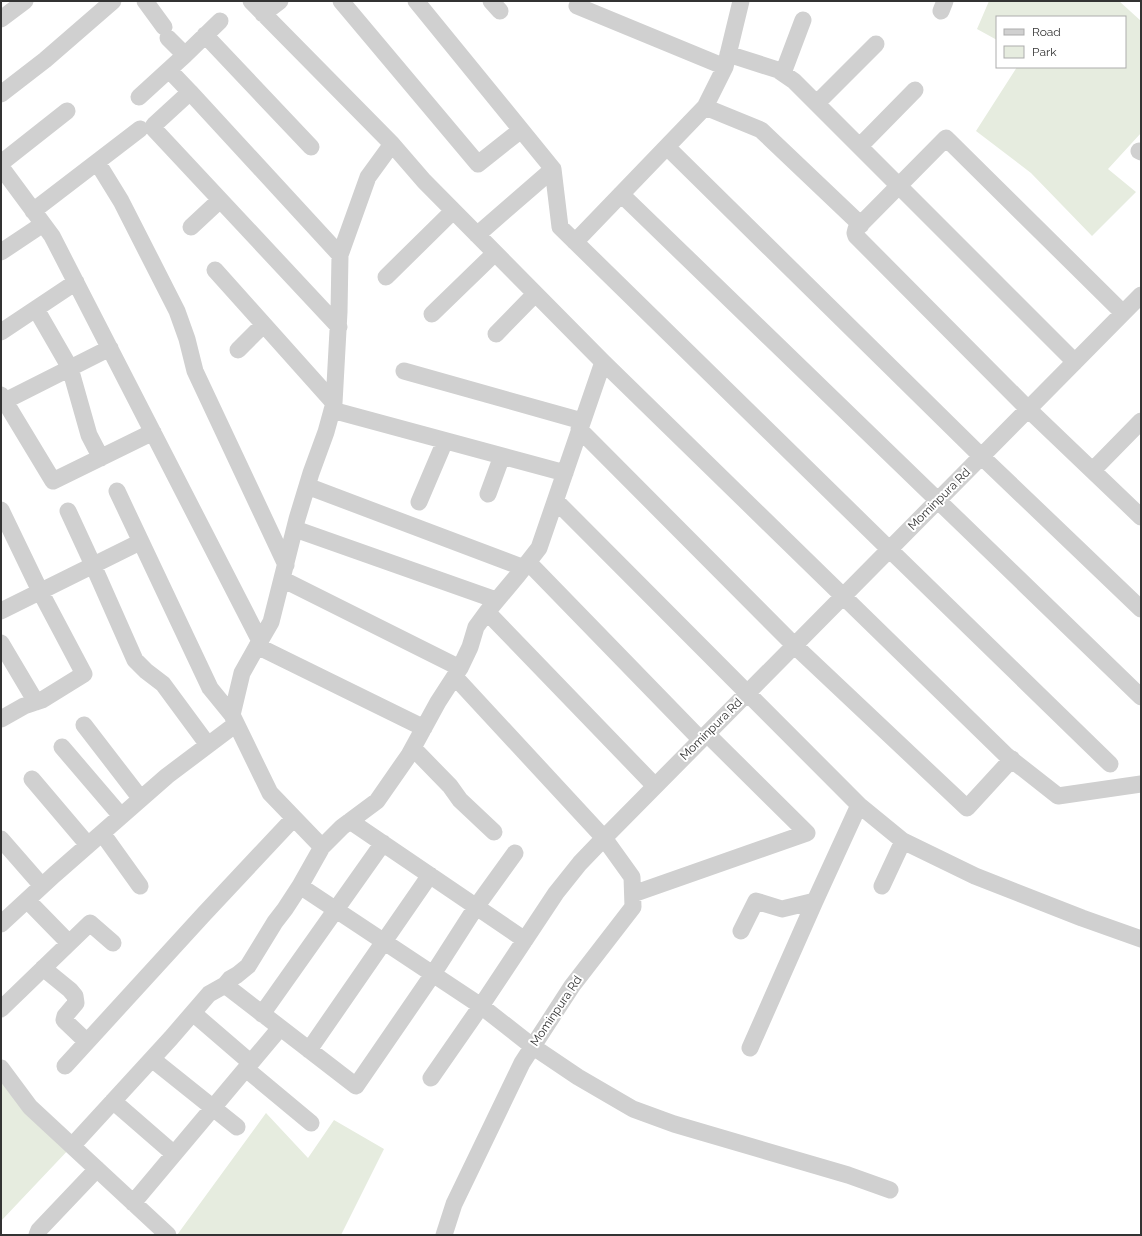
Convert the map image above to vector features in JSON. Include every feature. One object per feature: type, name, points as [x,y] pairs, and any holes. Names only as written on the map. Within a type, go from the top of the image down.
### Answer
[{"type":"street","points":[[1,20],[25,1]]},
{"type":"street","points":[[1,94],[45,60],[112,1]]},
{"type":"street","points":[[145,1],[166,32],[185,55]]},
{"type":"street","points":[[251,1],[392,144],[424,181],[453,211],[603,362],[1012,759],[1058,796],[1141,784]]},
{"type":"street","points":[[263,14],[280,1]]},
{"type":"street","points":[[341,1],[478,164],[521,130]]},
{"type":"street","points":[[416,1],[553,169],[560,227],[889,550],[1110,764]]},
{"type":"street","points":[[580,1],[577,6],[726,60],[778,70],[794,81],[1075,362]]},
{"type":"street","points":[[575,242],[705,107],[726,60],[741,1]]},
{"type":"street","points":[[783,74],[803,20]]},
{"type":"street","points":[[138,98],[170,70],[220,21]]},
{"type":"street","points":[[205,35],[311,147]]},
{"type":"street","points":[[817,104],[876,44]]},
{"type":"street","points":[[170,70],[340,256]]},
{"type":"street","points":[[860,146],[915,90]]},
{"type":"street","points":[[190,92],[154,125],[154,129],[339,327]]},
{"type":"street","points":[[705,107],[761,130],[861,225]]},
{"type":"street","points":[[68,111],[3,172],[52,236],[153,432],[259,644],[424,728]]},
{"type":"street","points":[[1,252],[97,162],[140,129]]},
{"type":"street","points":[[1123,313],[946,138],[855,232],[856,236],[1028,408],[1141,517]]},
{"type":"street","points":[[1,924],[121,816],[167,776],[208,745],[234,720],[242,673],[271,622],[307,486],[333,407],[339,327],[340,256],[368,177],[392,144]]},
{"type":"street","points":[[667,147],[981,456],[1141,608]]},
{"type":"street","points":[[97,162],[122,201],[177,311],[187,339],[195,371],[284,572],[457,672],[604,838],[580,863],[556,893],[482,1006],[431,1078]]},
{"type":"street","points":[[477,235],[553,169]]},
{"type":"street","points":[[621,194],[1141,696]]},
{"type":"street","points":[[191,227],[220,200]]},
{"type":"street","points":[[386,277],[453,211]]},
{"type":"street","points":[[432,314],[495,253]]},
{"type":"street","points":[[215,270],[333,407],[445,441],[565,473]]},
{"type":"street","points":[[1,332],[76,282]]},
{"type":"street","points":[[496,334],[535,294]]},
{"type":"street","name":"Mominpura Rd","points":[[450,1233],[454,1204],[522,1063],[572,986],[633,907],[632,877],[604,838],[1141,295]]},
{"type":"street","points":[[36,309],[70,368],[88,435],[101,458]]},
{"type":"street","points":[[238,350],[263,325]]},
{"type":"street","points":[[110,348],[2,400],[53,481],[153,432]]},
{"type":"street","points":[[72,1146],[209,994],[225,985],[230,979],[248,966],[275,922],[300,886],[322,847],[350,821],[377,801],[413,748],[438,702],[457,672],[470,647],[476,627],[539,548],[603,362]]},
{"type":"street","points":[[404,370],[581,425],[794,645],[967,808],[1012,759]]},
{"type":"street","points":[[1093,470],[1141,420]]},
{"type":"street","points":[[419,502],[445,441]]},
{"type":"street","points":[[488,494],[502,456]]},
{"type":"street","points":[[307,486],[526,565],[704,737],[807,833],[632,894]]},
{"type":"street","points":[[117,491],[210,688],[234,720],[270,793],[322,847]]},
{"type":"street","points":[[556,500],[859,805],[903,841],[975,876],[1082,918],[1141,939]]},
{"type":"street","points":[[1,510],[40,591],[84,674],[42,700],[24,706],[1,719]]},
{"type":"street","points":[[68,511],[135,660],[163,684],[208,745]]},
{"type":"street","points":[[295,529],[492,606],[655,786]]},
{"type":"street","points":[[1,611],[140,542]]},
{"type":"street","points":[[1,643],[36,702]]},
{"type":"street","points":[[84,725],[141,799]]},
{"type":"street","points":[[62,747],[121,816]]},
{"type":"street","points":[[413,748],[450,786],[460,800],[494,832]]},
{"type":"street","points":[[32,779],[88,845]]},
{"type":"street","points":[[750,1048],[859,805]]},
{"type":"street","points":[[65,1066],[294,818]]},
{"type":"street","points":[[350,821],[525,940]]},
{"type":"street","points":[[102,833],[140,886]]},
{"type":"street","points":[[1,839],[42,886]]},
{"type":"street","points":[[882,886],[903,841]]},
{"type":"street","points":[[262,1014],[383,843]]},
{"type":"street","points":[[225,985],[356,1086],[433,974],[476,907],[515,853]]},
{"type":"street","points":[[309,1050],[430,875]]},
{"type":"street","points":[[300,886],[482,1006],[532,1046],[578,1077],[633,1109],[674,1124],[848,1175],[890,1190]]},
{"type":"street","points":[[27,900],[69,943]]},
{"type":"street","points":[[741,931],[756,901],[782,909],[815,901]]},
{"type":"street","points":[[1,1009],[90,923],[113,943]]},
{"type":"street","points":[[43,968],[70,990],[75,996],[76,1003],[65,1016],[64,1020],[87,1042]]},
{"type":"street","points":[[193,1013],[248,1066],[311,1123]]},
{"type":"street","points":[[133,1203],[280,1028]]},
{"type":"street","points":[[152,1059],[237,1127]]},
{"type":"street","points":[[1,1068],[30,1108],[168,1235]]},
{"type":"street","points":[[113,1102],[174,1154]]},
{"type":"street","points":[[37,1235],[39,1230],[97,1169]]},
{"type":"green space","points":[[989,1],[1119,1],[1141,21],[1141,133],[1108,169],[1136,192],[1092,236],[1031,173],[976,131],[1016,68],[1126,68],[1126,16],[996,16],[996,39],[977,29]]},
{"type":"green space","points":[[1,1068],[72,1146],[1,1221]]},
{"type":"green space","points":[[266,1113],[308,1158],[334,1120],[384,1149],[341,1235],[177,1235]]}]
